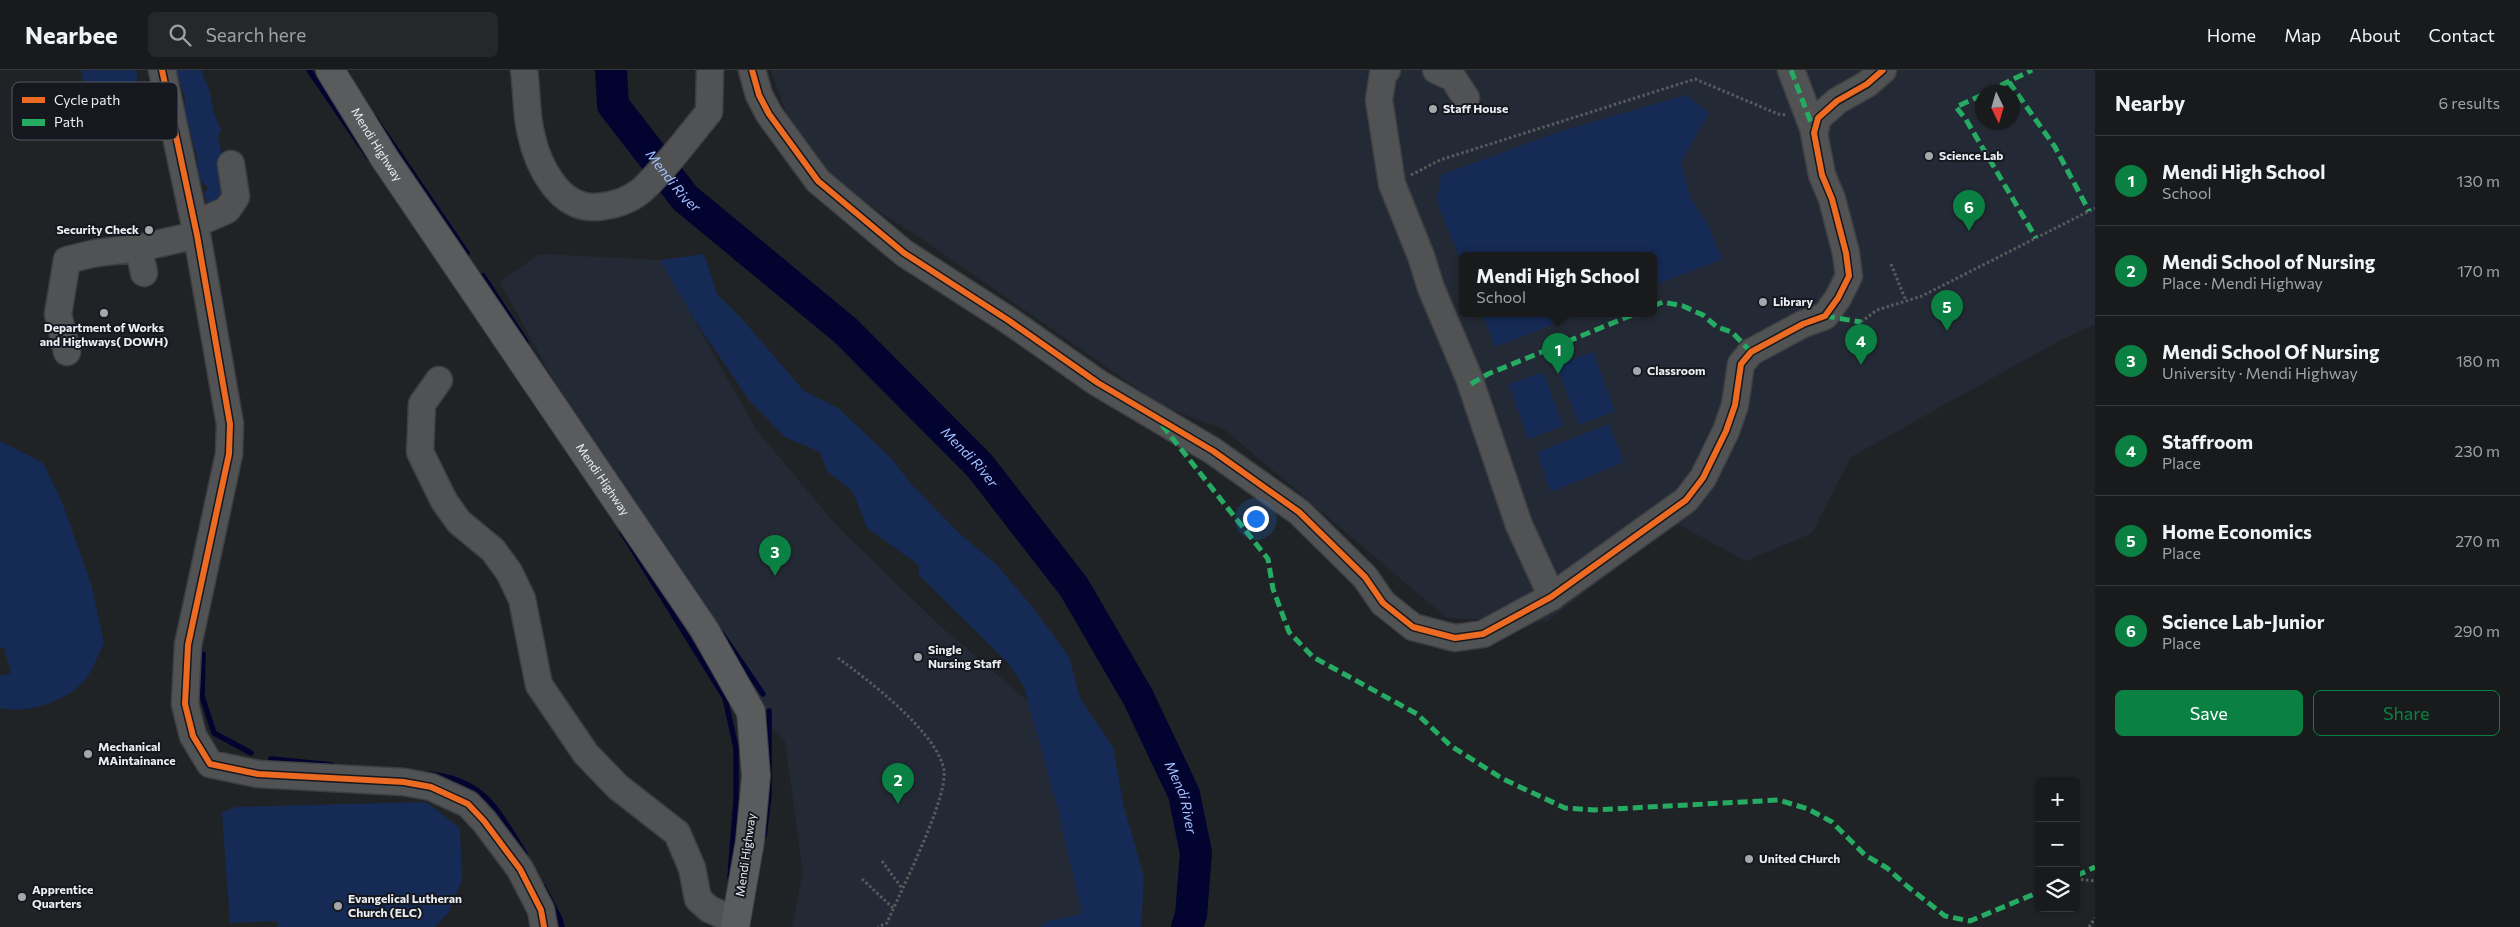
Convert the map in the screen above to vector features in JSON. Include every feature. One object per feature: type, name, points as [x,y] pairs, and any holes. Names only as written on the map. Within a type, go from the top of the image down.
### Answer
[{"type":"main road","name":"Mendi Highway","points":[[330,70],[385,159],[704,629],[751,712],[756,776],[750,841],[736,924]]},
{"type":"street","points":[[524,70],[531,134],[550,181],[564,196],[583,208],[616,205],[641,191],[709,112],[710,70]]},
{"type":"street","points":[[752,70],[759,95],[769,114],[818,181],[912,258],[1008,320],[1098,383],[1213,451],[1299,512],[1365,577],[1383,603],[1413,627],[1455,638],[1483,634],[1552,597],[1686,500],[1703,478],[1726,431],[1735,405],[1741,364],[1751,352],[1802,324],[1825,316],[1838,298],[1849,276],[1846,253],[1832,199],[1822,175],[1812,122],[1790,70]]},
{"type":"street","points":[[1387,70],[1383,74],[1379,100],[1392,184],[1421,256],[1430,288],[1469,378],[1519,525],[1552,597]]},
{"type":"street","points":[[1436,70],[1453,78],[1466,98]]},
{"type":"street","points":[[1812,122],[1837,101],[1867,84],[1884,70]]},
{"type":"street","points":[[177,140],[196,229],[230,424],[229,454],[188,644],[185,704],[193,736],[210,764],[226,768],[258,774],[404,782],[431,787],[468,804],[484,821],[520,869],[541,910],[544,927]]},
{"type":"street","points":[[67,352],[58,314],[67,260],[96,253],[142,260],[196,229],[227,210],[236,198],[231,164]]},
{"type":"street","points":[[439,380],[422,404],[420,452],[444,501],[454,515],[493,550],[509,572],[522,599],[539,685],[586,754],[618,786],[677,833],[692,868],[698,899],[736,924]]},
{"type":"path","points":[[1392,184],[1440,160],[1695,79],[1778,114],[1812,122]]},
{"type":"path","points":[[1861,322],[1877,310],[1922,296],[2095,208]]},
{"type":"path","points":[[1890,264],[1906,301]]},
{"type":"path","points":[[838,658],[891,700],[915,724],[938,755],[944,770],[937,808],[887,923],[878,927]]},
{"type":"path","points":[[882,861],[902,888]]},
{"type":"path","points":[[862,879],[893,908]]},
{"type":"path","points":[[2080,879],[2095,880]]},
{"type":"path","points":[[2089,927],[2095,918]]},
{"type":"shaded area","points":[[81,70],[136,70],[138,82],[83,82]]},
{"type":"shaded area","points":[[175,70],[202,70],[221,129],[218,137],[223,161],[223,200],[208,205],[204,195],[208,187],[199,180],[197,156],[184,110],[185,97]]},
{"type":"shaded area","points":[[771,70],[2095,70],[2095,324],[2057,342],[1851,457],[1812,533],[1746,561],[1674,522],[1547,622],[1447,618],[1224,429],[1164,407],[922,239],[836,183],[790,124]]},
{"type":"shaded area","points":[[1686,95],[1709,113],[1681,162],[1690,197],[1708,225],[1722,259],[1657,284],[1657,252],[1459,252],[1459,256],[1437,202],[1441,175],[1558,132]]},
{"type":"shaded area","points":[[539,254],[660,260],[757,431],[839,528],[939,625],[1035,707],[1083,915],[1073,927],[792,927],[803,872],[785,740],[716,679],[500,282]]},
{"type":"shaded area","points":[[704,254],[717,294],[742,319],[804,391],[838,408],[891,458],[911,484],[962,536],[997,565],[1034,609],[1069,657],[1080,698],[1113,747],[1124,807],[1144,877],[1141,927],[1040,927],[1048,921],[1082,914],[1058,809],[1024,687],[1008,663],[918,574],[919,565],[867,528],[853,492],[827,471],[820,452],[785,437],[749,400],[694,319],[660,260]]},
{"type":"shaded area","points":[[1484,317],[1573,317],[1495,347]]},
{"type":"shaded area","points":[[1593,352],[1615,411],[1579,425],[1556,365]]},
{"type":"shaded area","points":[[1543,372],[1563,426],[1528,439],[1509,384]]},
{"type":"shaded area","points":[[1609,424],[1624,462],[1551,492],[1537,452]]},
{"type":"shaded area","points":[[0,441],[43,463],[62,502],[92,587],[104,643],[84,681],[67,695],[34,708],[0,708],[0,676],[11,673],[4,647],[0,648]]},
{"type":"shaded area","points":[[426,802],[460,828],[462,880],[448,913],[435,927],[277,927],[277,921],[230,923],[222,813],[236,807]]},
{"type":"waterway","points":[[309,70],[369,158]]},
{"type":"waterway","name":"Mendi River","points":[[611,70],[613,105],[685,198],[846,331],[980,466],[1074,587],[1138,697],[1184,794],[1196,853],[1191,915],[1187,927]]},
{"type":"waterway","points":[[374,117],[467,253]]},
{"type":"waterway","points":[[483,276],[526,342]]},
{"type":"waterway","points":[[622,532],[725,698],[736,748],[736,800],[730,877]]},
{"type":"waterway","points":[[722,634],[763,694]]},
{"type":"waterway","points":[[203,654],[202,696],[214,733],[251,753]]},
{"type":"waterway","points":[[764,836],[769,796],[769,711]]},
{"type":"waterway","points":[[271,759],[332,765]]},
{"type":"waterway","points":[[428,774],[447,777],[477,790],[497,811],[525,854]]},
{"type":"waterway","points":[[543,886],[560,919],[562,927]]},
{"type":"marked path","points":[[1791,70],[1813,128],[1816,127]]},
{"type":"marked path","points":[[2001,85],[2032,70]]},
{"type":"marked path","points":[[2009,82],[2055,147],[2089,211]]},
{"type":"marked path","points":[[1975,98],[1956,107],[1965,118],[2036,238]]},
{"type":"marked path","points":[[1657,304],[1663,302],[1683,306],[1703,315],[1717,327],[1732,332],[1751,352]]},
{"type":"marked path","points":[[1825,316],[1861,322]]},
{"type":"marked path","points":[[1471,384],[1488,374],[1627,317]]},
{"type":"marked path","points":[[1162,425],[1268,559],[1273,589],[1289,632],[1313,657],[1417,714],[1451,746],[1503,779],[1565,808],[1594,810],[1779,800],[1808,809],[1832,822],[1865,855],[1887,868],[1945,916],[1970,921],[2035,894]]},
{"type":"marked path","points":[[2080,874],[2095,867]]},
{"type":"cycle path","points":[[162,70],[165,82]]},
{"type":"cycle path","points":[[752,70],[759,95],[769,114],[818,181],[904,253],[1008,320],[1098,383],[1213,451],[1299,512],[1365,577],[1383,603],[1413,627],[1455,638],[1483,634],[1551,597],[1686,500],[1703,478],[1726,431],[1735,405],[1741,364],[1751,352],[1803,324],[1825,316],[1838,298],[1849,276],[1846,253],[1832,199],[1822,175],[1814,133],[1818,118],[1837,101],[1867,84],[1883,70]]},
{"type":"cycle path","points":[[177,140],[197,235],[230,424],[229,454],[188,645],[185,704],[193,736],[210,764],[258,774],[404,782],[431,787],[468,804],[484,821],[520,869],[541,910],[544,927]]},
{"type":"place","name":"Staff House","points":[[1433,109]]},
{"type":"place","name":"Science Lab","points":[[1929,156]]},
{"type":"place","name":"Security Check","points":[[149,230]]},
{"type":"place","name":"Science Lab-Junior","points":[[1969,231]]},
{"type":"place","name":"Library","points":[[1763,302]]},
{"type":"place","name":"Department of Works and Highways( DOWH)","points":[[104,313]]},
{"type":"place","name":"Home Economics","points":[[1947,331]]},
{"type":"place","name":"Staffroom","points":[[1861,365]]},
{"type":"place","name":"Classroom","points":[[1637,371]]},
{"type":"place","name":"Mendi High School","points":[[1558,374]]},
{"type":"place","name":"Mendi School Of Nursing","points":[[775,576]]},
{"type":"place","name":"Single Nursing Staff","points":[[918,657]]},
{"type":"place","name":"Mechanical MAintainance","points":[[88,754]]},
{"type":"place","name":"Mendi School of Nursing","points":[[898,804]]},
{"type":"place","name":"United CHurch","points":[[1749,859]]},
{"type":"place","name":"Apprentice Quarters","points":[[22,897]]},
{"type":"place","name":"Evangelical Lutheran Church (ELC)","points":[[338,906]]}]
